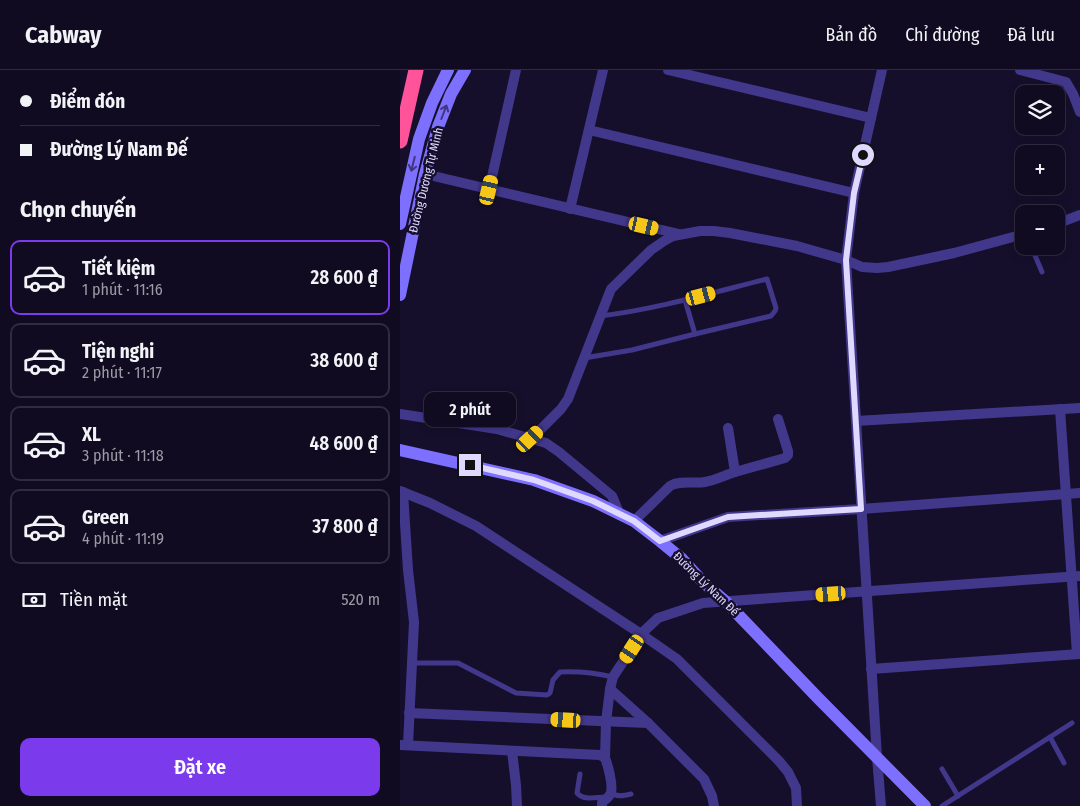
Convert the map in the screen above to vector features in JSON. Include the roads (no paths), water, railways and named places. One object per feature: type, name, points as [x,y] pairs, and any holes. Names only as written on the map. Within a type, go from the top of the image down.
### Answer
[{"type":"highway","points":[[400,141],[416,70]]},
{"type":"street","name":"Đường Dương Tự Minh","points":[[400,224],[419,139],[432,103],[448,70]]},
{"type":"street","name":"Đường Dương Tự Minh","points":[[400,295],[424,174],[438,127],[451,94],[464,70]]},
{"type":"street","points":[[489,190],[516,70]]},
{"type":"street","points":[[570,209],[603,70]]},
{"type":"street","points":[[668,70],[871,118]]},
{"type":"street","points":[[881,806],[846,260],[854,193],[882,70]]},
{"type":"street","points":[[1020,70],[1048,73],[1066,82],[1080,112]]},
{"type":"street","points":[[588,130],[854,193]]},
{"type":"street","points":[[424,174],[681,234]]},
{"type":"street","points":[[1065,221],[1080,215]]},
{"type":"street","points":[[530,439],[561,409],[568,399],[611,289],[651,250],[673,236],[700,231],[730,233],[797,246],[846,260],[862,267],[877,268],[954,253],[1015,236]]},
{"type":"street","points":[[856,420],[1080,408]]},
{"type":"street","points":[[871,669],[1078,654],[1076,576],[1066,494],[1060,409]]},
{"type":"street","points":[[400,414],[496,430],[546,444],[554,448],[612,496],[620,515]]},
{"type":"street","points":[[634,521],[670,486],[676,483],[706,482],[785,458],[788,455],[788,451],[778,420]]},
{"type":"street","points":[[728,428],[735,472]]},
{"type":"street","name":"Đường Lý Nam Đế","points":[[400,450],[534,480],[593,501],[634,521],[682,559],[925,806]]},
{"type":"street","points":[[605,758],[600,755],[404,745],[409,713],[414,622],[401,492],[430,503],[476,526],[676,659],[788,772],[796,788],[797,806]]},
{"type":"street","points":[[660,541],[728,517],[1080,493]]},
{"type":"street","points":[[602,806],[602,802],[610,795],[611,791],[605,758],[606,722],[610,689],[614,678],[641,634],[658,618],[703,603],[1076,576]]},
{"type":"street","points":[[610,689],[704,779],[712,796],[714,806]]},
{"type":"street","points":[[409,713],[648,724]]},
{"type":"street","points":[[512,751],[517,806]]},
{"type":"lane","points":[[1034,255],[1042,272]]},
{"type":"lane","points":[[584,358],[632,350],[771,316],[776,308],[766,279],[685,300],[630,312],[600,316]]},
{"type":"lane","points":[[685,300],[695,334]]},
{"type":"lane","points":[[411,663],[458,663],[516,694],[547,695],[550,693],[553,680],[560,672],[598,674],[614,678]]},
{"type":"lane","points":[[942,806],[1072,723]]},
{"type":"lane","points":[[1050,737],[1064,764]]},
{"type":"lane","points":[[942,769],[958,796]]},
{"type":"lane","points":[[580,774],[577,793],[585,798],[631,794]]}]
